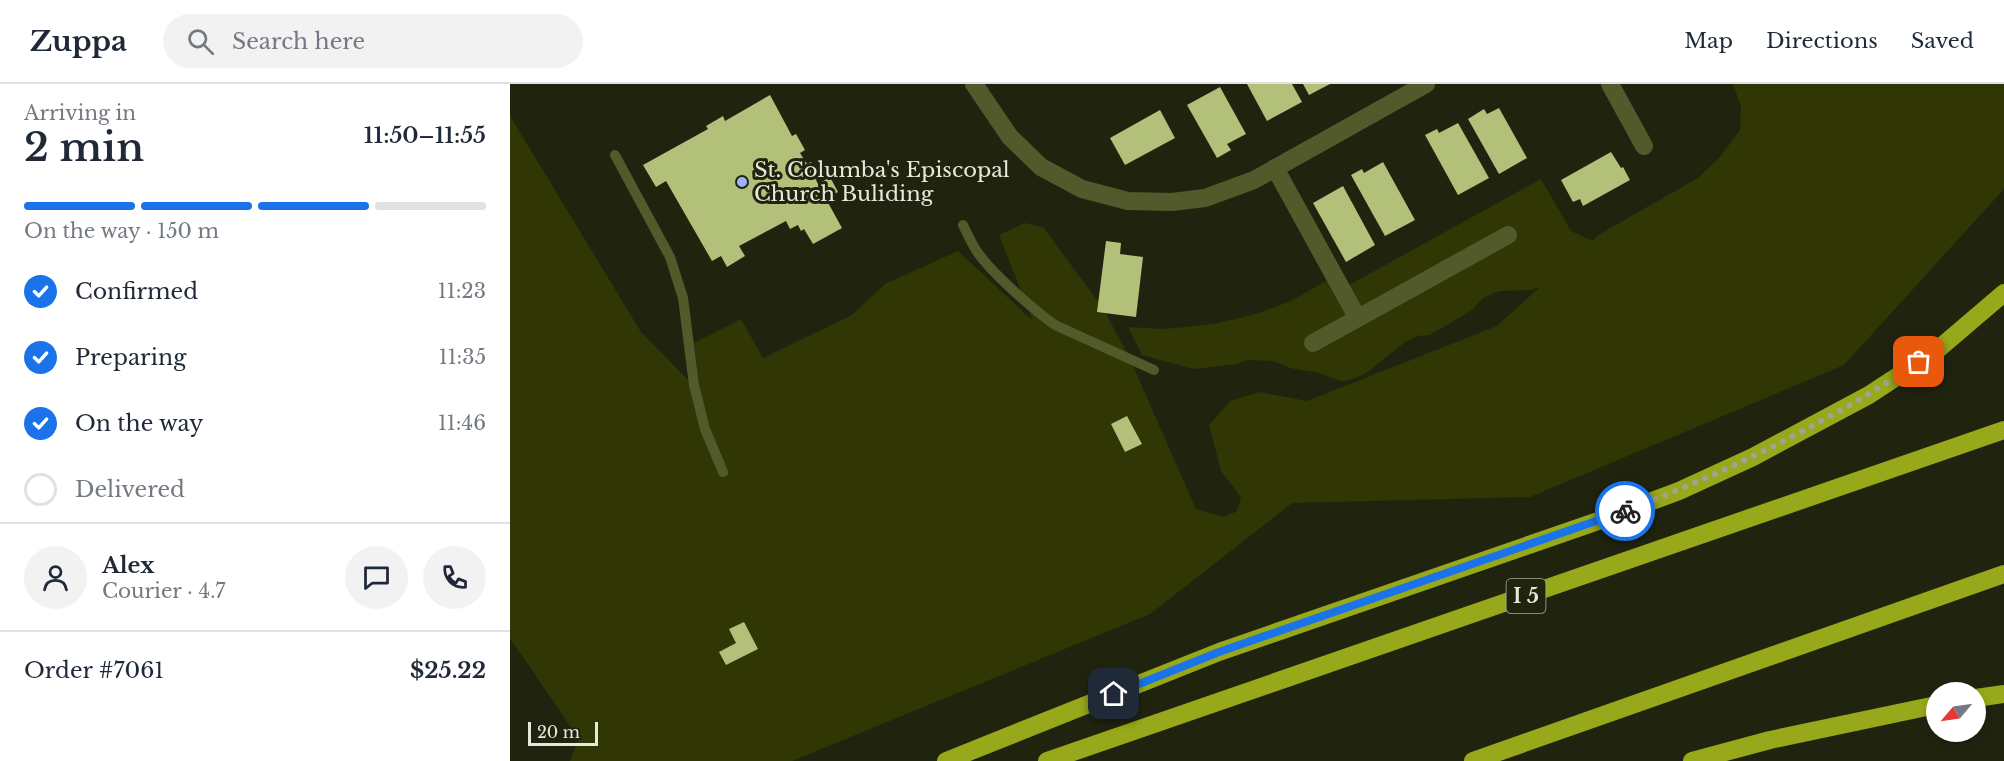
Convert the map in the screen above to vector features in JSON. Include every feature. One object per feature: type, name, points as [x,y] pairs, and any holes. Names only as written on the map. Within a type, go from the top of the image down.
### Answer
[{"type":"highway","points":[[946,761],[1219,652],[1604,519],[1678,491],[1753,457],[1869,395],[1936,351],[2004,293]]},
{"type":"highway","name":"I 5","points":[[1047,761],[2004,430]]},
{"type":"highway","points":[[1473,761],[2004,574]]},
{"type":"highway","points":[[1986,697],[2004,694]]},
{"type":"highway","points":[[1692,761],[1770,740],[1926,707]]},
{"type":"street","points":[[974,84],[1010,137],[1041,167],[1082,189],[1128,201],[1172,202],[1205,198],[1254,180],[1426,84]]},
{"type":"street","points":[[1610,84],[1644,146]]},
{"type":"street","points":[[1275,168],[1358,317]]},
{"type":"street","points":[[1313,343],[1508,234]]},
{"type":"lane","points":[[615,155],[670,257],[682,298],[694,385],[705,429],[723,472]]},
{"type":"lane","points":[[963,225],[976,250],[988,265],[1044,317],[1055,325],[1154,370]]},
{"type":"green space","points":[[1733,84],[2004,84],[2004,189],[1844,365],[1530,497],[1292,503],[1150,614],[792,761],[570,761],[579,739],[510,638],[510,116],[641,332],[700,392],[694,343],[741,319],[763,358],[852,315],[885,284],[958,251],[1033,321],[999,235],[1025,223],[1044,228],[1104,310],[1130,359],[1196,509],[1224,517],[1237,511],[1241,497],[1221,471],[1209,425],[1230,401],[1260,392],[1307,401],[1497,326],[1540,287],[1531,290],[1499,291],[1483,298],[1472,310],[1430,335],[1417,336],[1405,342],[1365,374],[1340,381],[1320,373],[1290,368],[1273,361],[1248,360],[1237,364],[1194,369],[1142,355],[1128,327],[1164,329],[1214,324],[1256,314],[1291,301],[1335,276],[1342,289],[1541,179],[1571,231],[1592,241],[1600,234],[1698,178],[1720,157],[1740,130],[1741,107]]},
{"type":"building","points":[[1247,84],[1292,84],[1302,102],[1267,121]]},
{"type":"building","points":[[1303,84],[1330,84],[1309,95]]},
{"type":"building","points":[[1220,87],[1246,134],[1227,144],[1231,150],[1217,158],[1187,105]]},
{"type":"building","name":"St. Columba's Episcopal Church Buliding","points":[[770,95],[792,136],[796,134],[805,150],[800,153],[807,164],[811,162],[820,178],[816,180],[818,184],[830,177],[838,192],[826,199],[842,228],[813,244],[804,229],[801,231],[798,225],[790,229],[786,221],[739,246],[745,256],[727,267],[721,256],[712,261],[666,181],[656,187],[643,165],[708,129],[706,126],[723,116],[725,121]]},
{"type":"building","points":[[1499,108],[1527,158],[1499,174],[1468,119],[1484,109],[1487,114]]},
{"type":"building","points":[[1160,110],[1175,138],[1125,165],[1110,138]]},
{"type":"building","points":[[1458,123],[1489,178],[1458,195],[1425,135],[1437,129],[1439,133]]},
{"type":"building","points":[[1611,152],[1630,180],[1583,206],[1580,199],[1573,202],[1561,180]]},
{"type":"building","points":[[1383,162],[1415,220],[1385,236],[1351,175],[1362,169],[1364,173]]},
{"type":"building","points":[[1343,186],[1375,245],[1346,262],[1313,203]]},
{"type":"building","points":[[1106,241],[1121,243],[1120,254],[1143,257],[1136,317],[1097,312]]},
{"type":"building","points":[[1127,416],[1142,444],[1125,452],[1111,424]]},
{"type":"building","points":[[744,622],[758,649],[726,665],[719,652],[736,643],[729,629]]},
{"type":"way so far","points":[[1625,511],[1678,491],[1753,457],[1869,395],[1919,362]]},
{"type":"place","name":"St. Columba's Episcopal Church Buliding","points":[[742,182]]},
{"type":"route","points":[[1114,694],[1219,652],[1625,511]]}]
